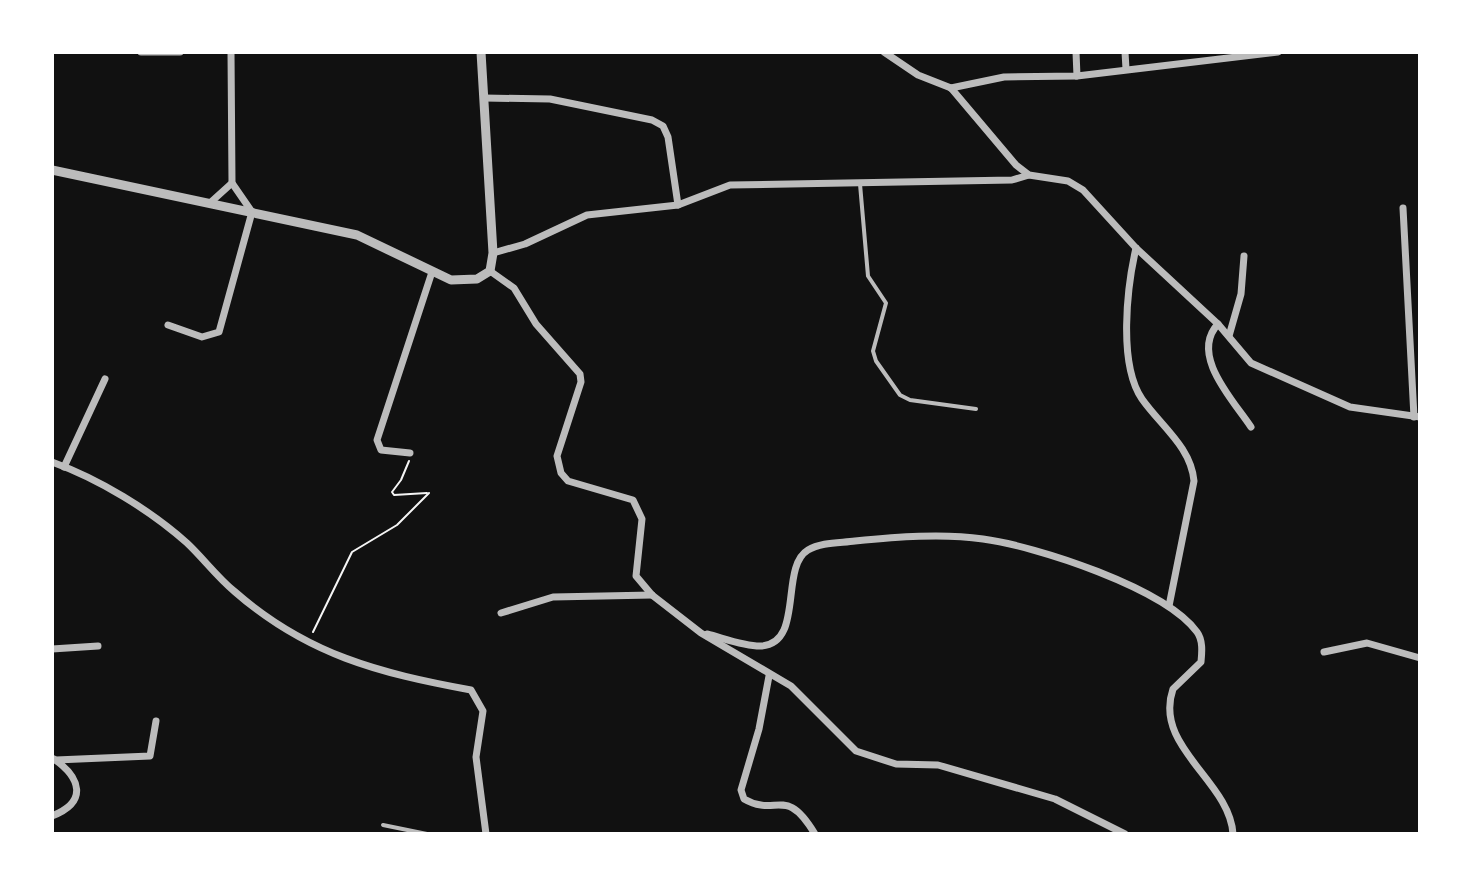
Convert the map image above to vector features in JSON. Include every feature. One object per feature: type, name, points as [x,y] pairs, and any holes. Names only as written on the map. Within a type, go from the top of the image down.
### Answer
[{"type":"street","points":[[141,52],[180,52]]},
{"type":"street","points":[[168,325],[202,337],[219,332],[252,212],[232,183],[231,52]]},
{"type":"street","points":[[481,52],[493,253],[490,271]]},
{"type":"street","points":[[884,52],[918,75],[951,88],[1016,165],[1029,175]]},
{"type":"street","points":[[1076,52],[1077,76]]},
{"type":"street","points":[[1125,52],[1126,69]]},
{"type":"street","points":[[951,88],[1004,77],[1077,76],[1220,55],[1278,52]]},
{"type":"street","points":[[484,98],[550,99],[652,120],[663,126],[668,137],[678,205]]},
{"type":"street","points":[[52,170],[357,235],[432,272],[464,281],[490,271]]},
{"type":"street","points":[[493,253],[525,244],[587,215],[678,205],[730,185],[1012,180],[1029,175],[1068,181],[1083,190],[1136,248],[1218,324],[1251,363],[1350,407],[1417,417],[1403,208]]},
{"type":"street","points":[[211,202],[232,183]]},
{"type":"street","points":[[1136,248],[1128,302],[1129,354],[1133,375],[1140,396],[1185,452],[1194,481],[1169,606]]},
{"type":"street","points":[[1229,336],[1241,294],[1244,256]]},
{"type":"street","points":[[490,271],[514,288],[536,324],[580,374],[581,382],[557,456],[559,466],[568,481],[633,500],[642,519],[636,576],[652,595],[701,633],[769,676],[791,686],[835,733],[868,757],[905,765],[938,765],[1055,799],[1125,834]]},
{"type":"street","points":[[410,453],[381,450],[378,431],[432,272]]},
{"type":"street","points":[[1218,324],[1210,340],[1210,363],[1251,427]]},
{"type":"street","points":[[64,467],[105,379]]},
{"type":"street","points":[[52,462],[98,483],[163,524],[234,592],[308,642],[353,664],[471,690],[479,699],[483,711],[476,757],[486,834]]},
{"type":"street","points":[[701,633],[761,646],[775,642],[784,630],[798,563],[806,550],[890,537],[981,539],[1063,558],[1169,606],[1198,633],[1201,662],[1173,689],[1170,721],[1227,812],[1233,834]]},
{"type":"street","points":[[501,613],[553,597],[652,595]]},
{"type":"street","points":[[1324,652],[1367,643],[1420,658]]},
{"type":"street","points":[[52,649],[98,646]]},
{"type":"street","points":[[769,676],[759,729],[741,790],[744,799],[750,803],[783,803],[796,807],[815,834]]},
{"type":"street","points":[[54,759],[150,756],[156,721]]},
{"type":"street","points":[[52,816],[73,805],[77,795],[74,776],[54,759]]},
{"type":"lane","points":[[860,183],[868,276],[886,303],[875,342],[876,361],[900,395],[910,400],[976,409]]},
{"type":"lane","points":[[383,825],[427,834]]},
{"type":"path","points":[[308,642],[352,552],[397,525],[429,493],[394,495],[392,492],[401,480],[410,453]]}]
